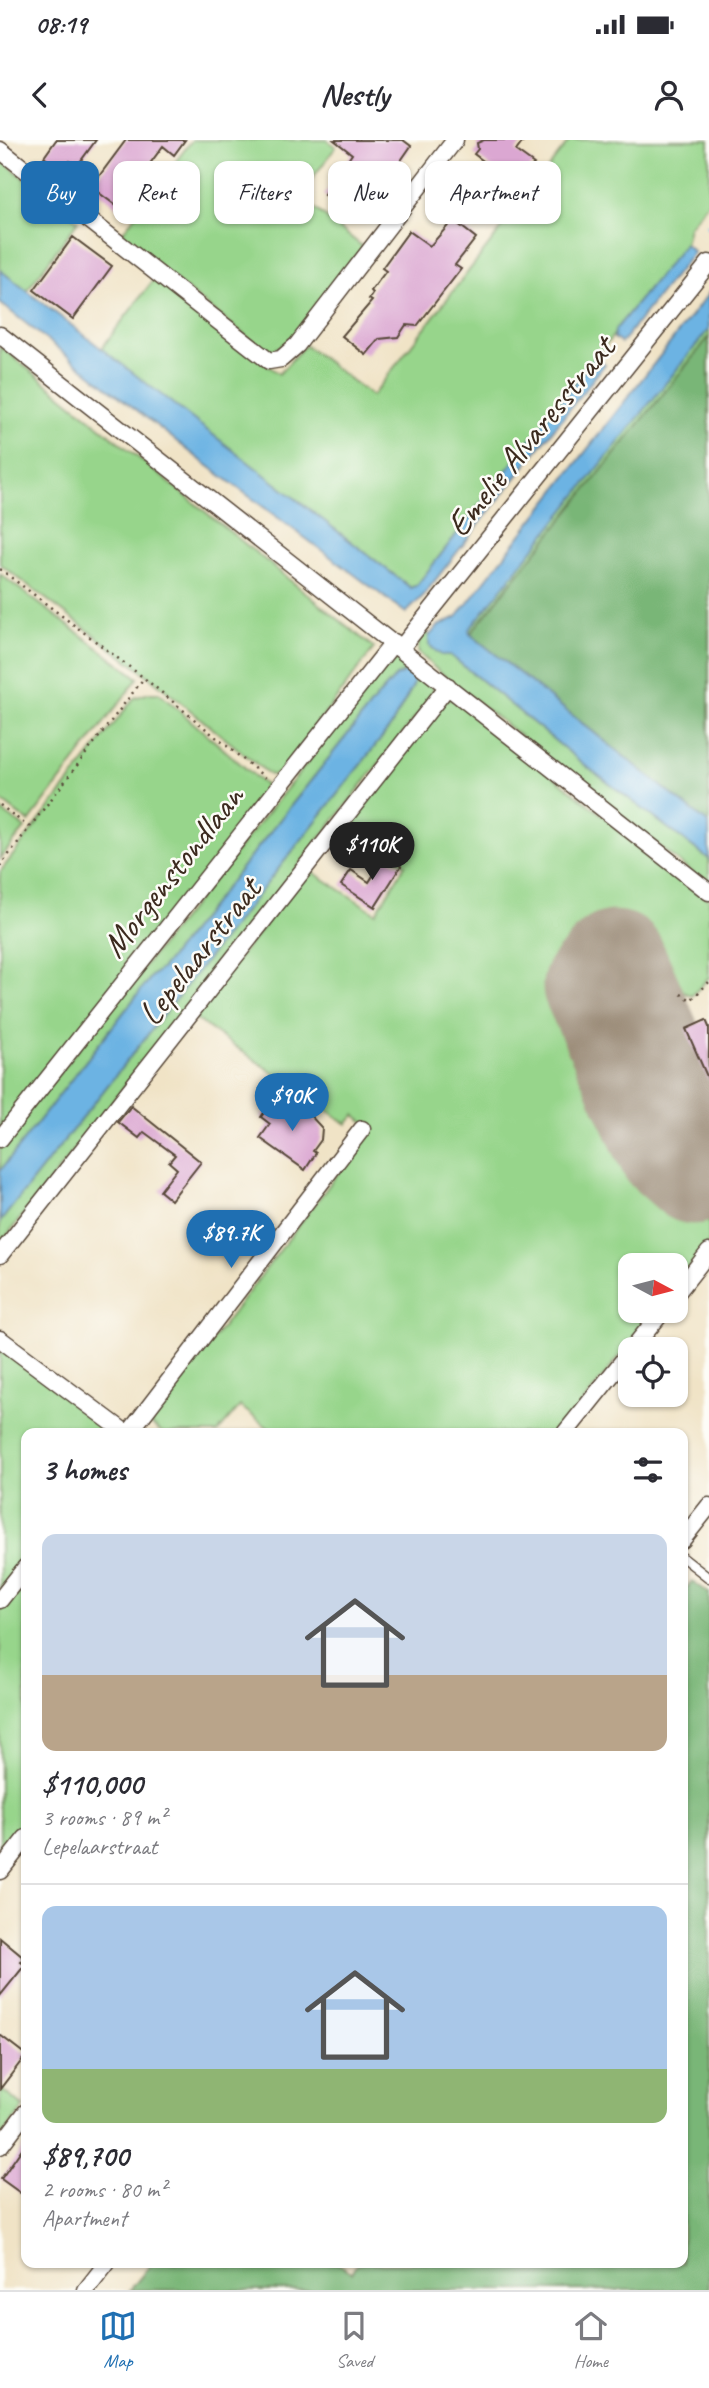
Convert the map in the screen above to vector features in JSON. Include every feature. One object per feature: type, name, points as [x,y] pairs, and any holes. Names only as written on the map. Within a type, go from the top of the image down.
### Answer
[{"type":"street","points":[[0,150],[269,360],[281,359],[297,345],[454,140]]},
{"type":"street","name":"Emelie Alvaresstraat","points":[[398,645],[709,263]]},
{"type":"street","points":[[0,335],[398,645],[709,892]]},
{"type":"street","name":"Morgenstondlaan","points":[[0,1139],[278,787],[398,645]]},
{"type":"street","name":"Lepelaarstraat","points":[[0,1255],[448,686]]},
{"type":"street","points":[[131,1428],[362,1129]]},
{"type":"street","points":[[688,1279],[709,1252]]},
{"type":"street","points":[[642,1337],[653,1323]]},
{"type":"street","points":[[0,1339],[120,1428]]},
{"type":"street","points":[[569,1428],[618,1367]]},
{"type":"street","points":[[688,1532],[709,1506]]},
{"type":"street","points":[[0,1600],[21,1573]]},
{"type":"street","points":[[0,1871],[21,1844]]},
{"type":"street","points":[[0,2146],[21,2119]]},
{"type":"street","points":[[86,2290],[103,2268]]},
{"type":"lane","points":[[688,1561],[709,1578]]},
{"type":"path","points":[[0,569],[144,678],[278,787]]},
{"type":"path","points":[[0,866],[144,678]]},
{"type":"path","points":[[0,805],[30,828]]},
{"type":"path","points":[[681,994],[691,1000],[709,982]]},
{"type":"green space","points":[[192,140],[327,140],[336,147],[314,176],[314,161],[214,161],[214,224],[314,224],[314,208],[328,219],[328,224],[334,224],[363,247],[292,342],[272,350],[263,349],[119,237],[129,224],[200,224],[200,161],[176,161]]},
{"type":"green space","points":[[570,140],[709,140],[709,201],[689,227],[685,244],[417,585],[411,588],[101,349],[155,278],[279,374],[305,345],[372,396],[505,224],[561,224],[561,161],[554,161]]},
{"type":"green space","points":[[0,159],[21,176],[21,224],[76,224],[27,291],[0,270]]},
{"type":"green space","points":[[709,329],[709,337],[470,634],[469,629]]},
{"type":"green space","points":[[709,337],[709,824],[470,634]]},
{"type":"green space","points":[[0,346],[374,648],[280,774],[270,775],[147,675],[0,564]]},
{"type":"green space","points":[[0,574],[138,678],[29,822],[0,800]]},
{"type":"green space","points":[[425,632],[429,636],[430,645],[441,655],[450,655],[586,766],[709,859],[709,886],[436,669],[418,652],[419,638]]},
{"type":"green space","points":[[397,659],[426,677],[433,689],[433,695],[0,1244],[0,1222],[391,726],[414,684],[408,672],[396,676],[379,695],[162,968],[152,976],[0,1171],[0,1146],[389,661]]},
{"type":"green space","points":[[159,693],[266,786],[266,795],[0,1131],[0,872],[134,698]]},
{"type":"green space","points":[[445,698],[455,699],[709,899],[709,977],[692,996],[680,990],[645,1020],[617,957],[591,986],[667,1154],[696,1178],[709,1167],[709,1242],[688,1269],[688,1253],[618,1253],[618,1323],[646,1323],[635,1337],[618,1337],[618,1358],[563,1428],[269,1428],[240,1406],[221,1428],[156,1428],[150,1423],[372,1128],[355,1115],[347,1124],[193,1017],[308,869],[376,913],[405,865],[346,828]]},
{"type":"green space","points":[[0,810],[25,828],[0,859]]},
{"type":"green space","points":[[709,1110],[709,1164],[691,1128]]},
{"type":"green space","points":[[0,1345],[106,1428],[21,1428],[21,1563],[0,1590]]},
{"type":"green space","points":[[692,1581],[709,1593],[709,2290],[130,2290],[148,2268],[345,2268],[352,2272],[355,2268],[688,2268],[688,1586]]},
{"type":"green space","points":[[21,1582],[21,1834],[0,1861],[0,1609]]},
{"type":"green space","points":[[0,2089],[21,2105],[21,2111],[0,2138]]},
{"type":"water","points":[[685,244],[693,251],[692,254],[621,343],[614,338],[615,330]]},
{"type":"water","points":[[0,270],[411,588],[417,585],[595,357],[605,364],[422,597],[406,613],[203,462],[0,303]]},
{"type":"water","points":[[709,293],[709,329],[469,630],[470,634],[709,824],[709,859],[586,766],[450,655],[441,655],[429,645],[429,636],[438,626],[457,617]]},
{"type":"water","points":[[408,671],[414,677],[414,684],[391,726],[0,1222],[0,1171],[152,976],[162,968],[379,695],[396,676]]},
{"type":"building","points":[[56,140],[96,140],[81,161],[49,161],[44,157]]},
{"type":"building","points":[[126,140],[185,140],[174,155],[163,146],[152,161],[113,161],[113,203],[99,193],[99,176]]},
{"type":"building","points":[[334,140],[403,140],[411,146],[401,161],[347,161],[352,154]]},
{"type":"building","points":[[484,140],[524,140],[516,151],[530,161],[483,161],[474,154],[478,149],[477,143]]},
{"type":"building","points":[[449,224],[458,224],[476,238],[455,265],[461,269],[417,326],[406,325],[398,337],[379,339],[366,355],[342,336],[372,301],[369,299],[373,293],[371,291],[386,271],[382,268],[409,231],[430,246]]},
{"type":"building","points":[[73,237],[112,266],[73,319],[34,290]]},
{"type":"building","points":[[385,857],[401,866],[375,907],[341,885],[351,870],[369,882]]},
{"type":"building","points":[[706,1020],[709,1027],[709,1081],[686,1029]]},
{"type":"building","points":[[275,1097],[304,1115],[307,1112],[322,1128],[321,1140],[313,1151],[316,1153],[305,1170],[260,1138],[270,1124],[261,1117]]},
{"type":"building","points":[[131,1106],[201,1162],[171,1200],[160,1191],[177,1169],[169,1162],[175,1155],[144,1132],[139,1138],[118,1122]]},
{"type":"building","points":[[0,1938],[21,1956],[21,1970],[0,1996]]},
{"type":"building","points":[[0,2035],[21,2051],[21,2062],[0,2089]]},
{"type":"building","points":[[21,2150],[21,2193],[1,2179]]},
{"type":"runway","points":[[615,962],[704,1165],[694,1173],[669,1151],[594,986],[615,962]]}]
